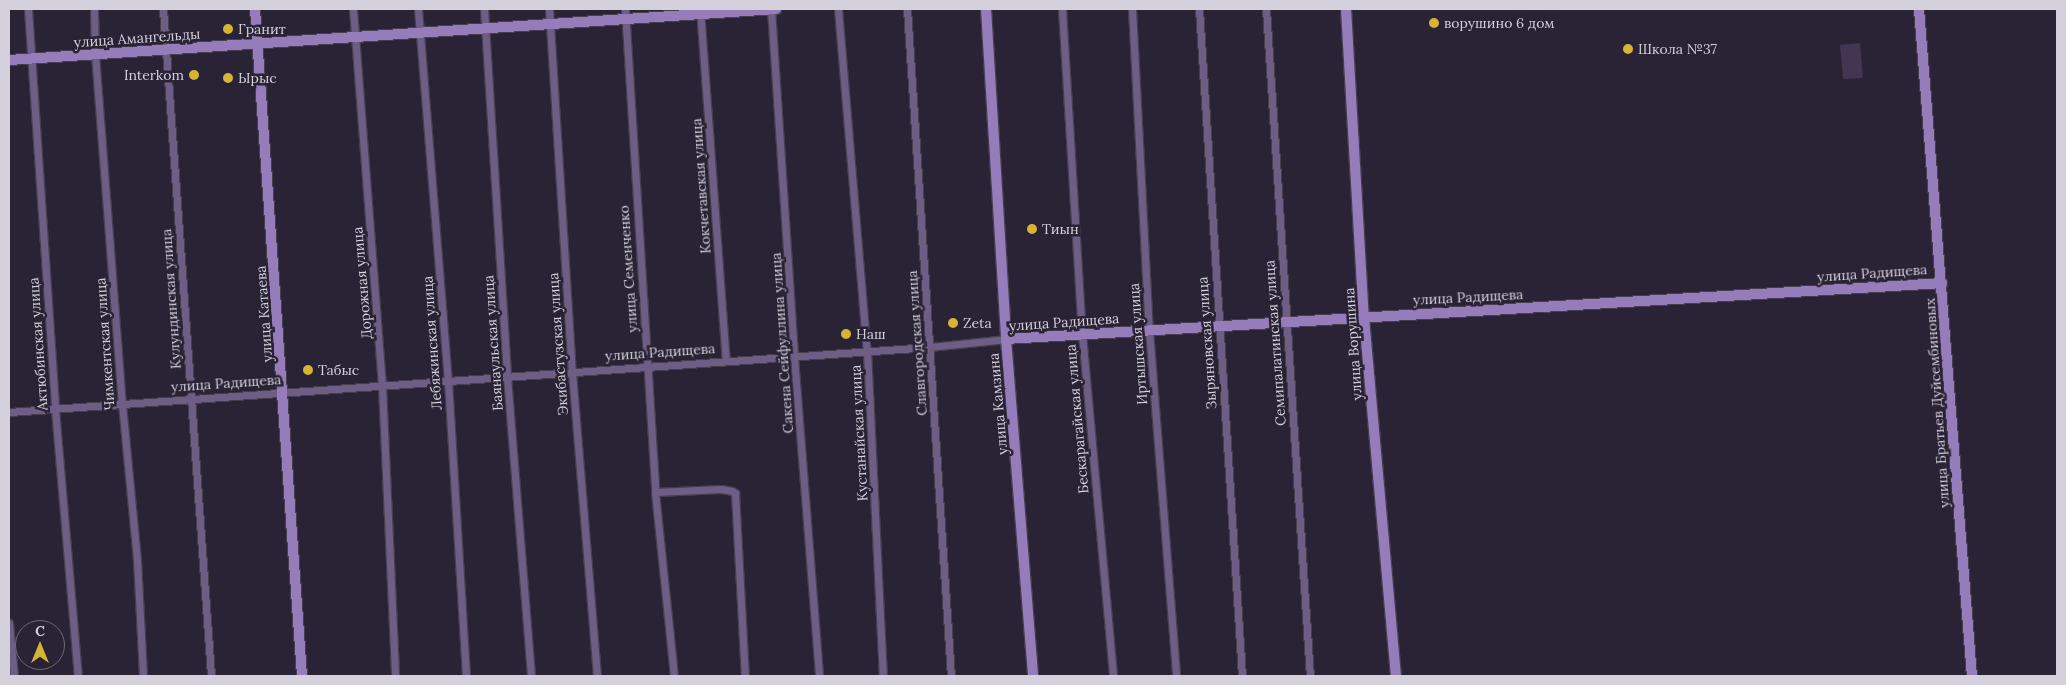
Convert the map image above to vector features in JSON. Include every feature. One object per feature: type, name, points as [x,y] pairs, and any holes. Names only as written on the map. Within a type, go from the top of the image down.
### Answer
[{"type":"street","name":"Актюбинская улица","points":[[28,9],[55,409],[78,676]]},
{"type":"street","name":"Чимкентская улица","points":[[94,9],[122,404],[137,560],[143,676]]},
{"type":"street","name":"Кулундинская улица","points":[[163,9],[190,399],[200,498],[211,676]]},
{"type":"street","name":"улица Катаева","points":[[255,9],[284,393],[302,676]]},
{"type":"street","name":"Дорожная улица","points":[[353,9],[382,386],[395,676]]},
{"type":"street","name":"Лебяжинская улица","points":[[418,9],[448,381],[466,676]]},
{"type":"street","name":"Баянаульская улица","points":[[484,9],[507,377],[531,676]]},
{"type":"street","name":"Экибастузская улица","points":[[549,9],[572,372],[597,676]]},
{"type":"street","name":"Сакена Сейфуллина улица","points":[[771,9],[794,357],[820,676]]},
{"type":"street","name":"улица Амангельды","points":[[9,60],[550,24],[625,14],[776,9]]},
{"type":"street","name":"Кустанайская улица","points":[[838,9],[867,351],[884,676]]},
{"type":"street","name":"Славгородская улица","points":[[907,9],[951,676]]},
{"type":"street","name":"улица Камзина","points":[[986,9],[1006,339],[1033,676]]},
{"type":"street","name":"Бескарагайская улица","points":[[1062,9],[1082,334],[1113,676]]},
{"type":"street","name":"Иртышская улица","points":[[1132,9],[1149,330],[1176,676]]},
{"type":"street","name":"Зыряновская улица","points":[[1198,9],[1242,676]]},
{"type":"street","name":"Семипалатинская улица","points":[[1266,9],[1310,676]]},
{"type":"street","name":"улица Ворушина","points":[[1346,9],[1364,318],[1396,676]]},
{"type":"street","name":"улица Братьев Дуйсембиновых","points":[[1919,9],[1972,676]]},
{"type":"street","name":"Кокчетавская улица","points":[[700,11],[726,361]]},
{"type":"street","name":"улица Семенченко","points":[[625,14],[655,492],[674,676]]},
{"type":"street","name":"улица Радищева","points":[[9,412],[794,357],[930,347],[1006,339],[1942,282]]},
{"type":"street","points":[[655,492],[732,491],[735,493],[745,676]]},
{"type":"street","points":[[9,623],[14,676]]},
{"type":"shaded area","points":[[1860,43],[1863,78],[1843,79],[1840,45]]},
{"type":"place","name":"ворушино 6 дом","points":[[1434,23]]},
{"type":"place","name":"Гранит","points":[[228,29]]},
{"type":"place","name":"Школа №37","points":[[1628,49]]},
{"type":"place","name":"Interkom","points":[[194,75]]},
{"type":"place","name":"Ырыс","points":[[228,78]]},
{"type":"place","name":"Тиын","points":[[1032,229]]},
{"type":"place","name":"Zeta","points":[[953,323]]},
{"type":"place","name":"Наш","points":[[846,334]]},
{"type":"place","name":"Табыс","points":[[308,370]]}]
